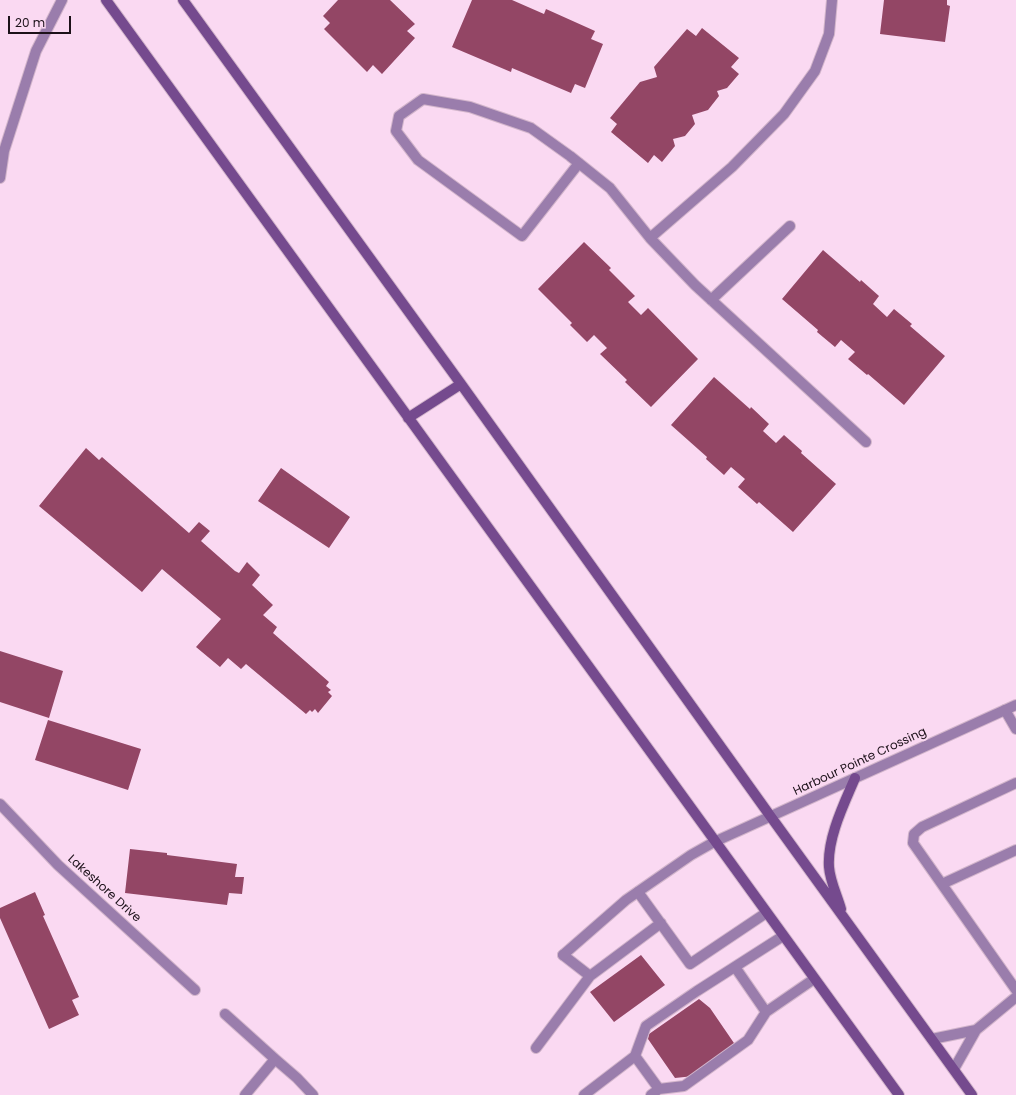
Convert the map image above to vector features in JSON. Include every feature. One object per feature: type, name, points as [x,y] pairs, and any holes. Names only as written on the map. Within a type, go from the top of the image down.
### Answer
[{"type":"main road","points":[[106,0],[714,842],[899,1095]]},
{"type":"main road","points":[[183,0],[972,1095]]},
{"type":"main road","points":[[408,418],[461,384]]},
{"type":"main road","points":[[845,920],[833,886],[829,868],[829,856],[838,821],[855,778]]},
{"type":"street","points":[[0,178],[4,151],[36,51],[62,0]]},
{"type":"street","points":[[650,238],[732,167],[784,114],[815,71],[829,34],[832,0]]},
{"type":"street","points":[[579,163],[522,236],[418,160],[396,131],[399,116],[423,99],[470,107],[531,128],[579,163],[610,188],[650,238],[695,285],[866,442]]},
{"type":"street","points":[[711,300],[790,226]]},
{"type":"street","name":"Harbour Pointe Crossing","points":[[590,976],[563,955],[626,900],[691,855],[714,842],[1016,705]]},
{"type":"street","points":[[1005,710],[1016,729]]},
{"type":"street","points":[[1016,783],[922,828],[914,834],[914,843],[1016,990]]},
{"type":"street","name":"Lakeshore Drive","points":[[0,804],[58,865],[195,990]]},
{"type":"street","points":[[942,884],[1016,850]]},
{"type":"street","points":[[638,892],[690,964],[766,913]]},
{"type":"street","points":[[536,1048],[590,976],[661,923]]},
{"type":"street","points":[[584,1095],[635,1056],[646,1026],[697,991],[783,936]]},
{"type":"street","points":[[735,967],[766,1012]]},
{"type":"street","points":[[635,1056],[655,1092],[684,1086],[748,1040],[766,1012],[814,979]]},
{"type":"street","points":[[954,1069],[976,1030],[1016,997]]},
{"type":"street","points":[[225,1014],[297,1078],[313,1095]]},
{"type":"street","points":[[932,1039],[976,1030]]},
{"type":"street","points":[[245,1095],[275,1059]]},
{"type":"building","points":[[338,0],[390,0],[415,24],[407,31],[415,38],[382,74],[373,65],[367,72],[324,29],[330,23],[323,16]]},
{"type":"building","points":[[472,0],[512,0],[544,14],[546,9],[595,31],[591,39],[603,44],[585,88],[575,84],[571,93],[512,68],[511,72],[452,47]]},
{"type":"building","points":[[884,0],[947,0],[947,5],[950,6],[945,42],[880,34]]},
{"type":"building","points":[[702,28],[739,58],[731,67],[739,74],[727,88],[717,91],[719,96],[708,110],[692,115],[695,124],[685,136],[673,139],[675,146],[662,162],[654,155],[648,163],[611,132],[617,124],[610,118],[640,82],[657,77],[654,67],[687,29],[696,36]]},
{"type":"building","points":[[584,242],[611,268],[609,270],[635,296],[628,302],[641,315],[648,308],[698,359],[651,407],[625,382],[627,380],[600,354],[607,348],[594,335],[587,342],[570,325],[572,323],[538,289]]},
{"type":"building","points":[[823,250],[860,282],[861,280],[879,296],[873,304],[887,317],[894,309],[912,324],[910,326],[945,356],[904,405],[848,359],[855,352],[841,340],[835,347],[782,299]]},
{"type":"building","points":[[714,377],[750,409],[751,407],[769,424],[763,431],[776,443],[784,435],[802,451],[801,453],[836,484],[793,532],[759,502],[757,504],[738,487],[745,479],[731,467],[724,475],[706,459],[707,457],[671,425]]},
{"type":"building","points":[[86,448],[99,460],[102,457],[189,533],[199,522],[210,531],[201,541],[235,571],[239,573],[247,562],[260,575],[252,585],[273,605],[263,615],[277,627],[273,633],[329,682],[326,686],[331,690],[328,692],[332,696],[318,713],[315,709],[312,712],[310,710],[306,714],[246,664],[241,669],[228,658],[220,667],[196,647],[221,619],[162,569],[142,592],[39,506]]},
{"type":"building","points":[[281,468],[350,517],[329,548],[258,501]]},
{"type":"building","points":[[0,651],[63,671],[49,718],[0,702]]},
{"type":"building","points":[[48,720],[141,749],[128,790],[35,760]]},
{"type":"building","points":[[130,849],[237,864],[235,877],[244,877],[242,894],[229,893],[227,905],[125,893]]},
{"type":"building","points":[[35,892],[45,915],[43,916],[79,997],[72,1000],[79,1015],[49,1029],[0,918],[0,908]]},
{"type":"building","points":[[641,955],[665,985],[614,1022],[590,992]]},
{"type":"building","points":[[699,999],[710,1008],[736,1046],[694,1076],[675,1078],[648,1039],[649,1034]]}]
